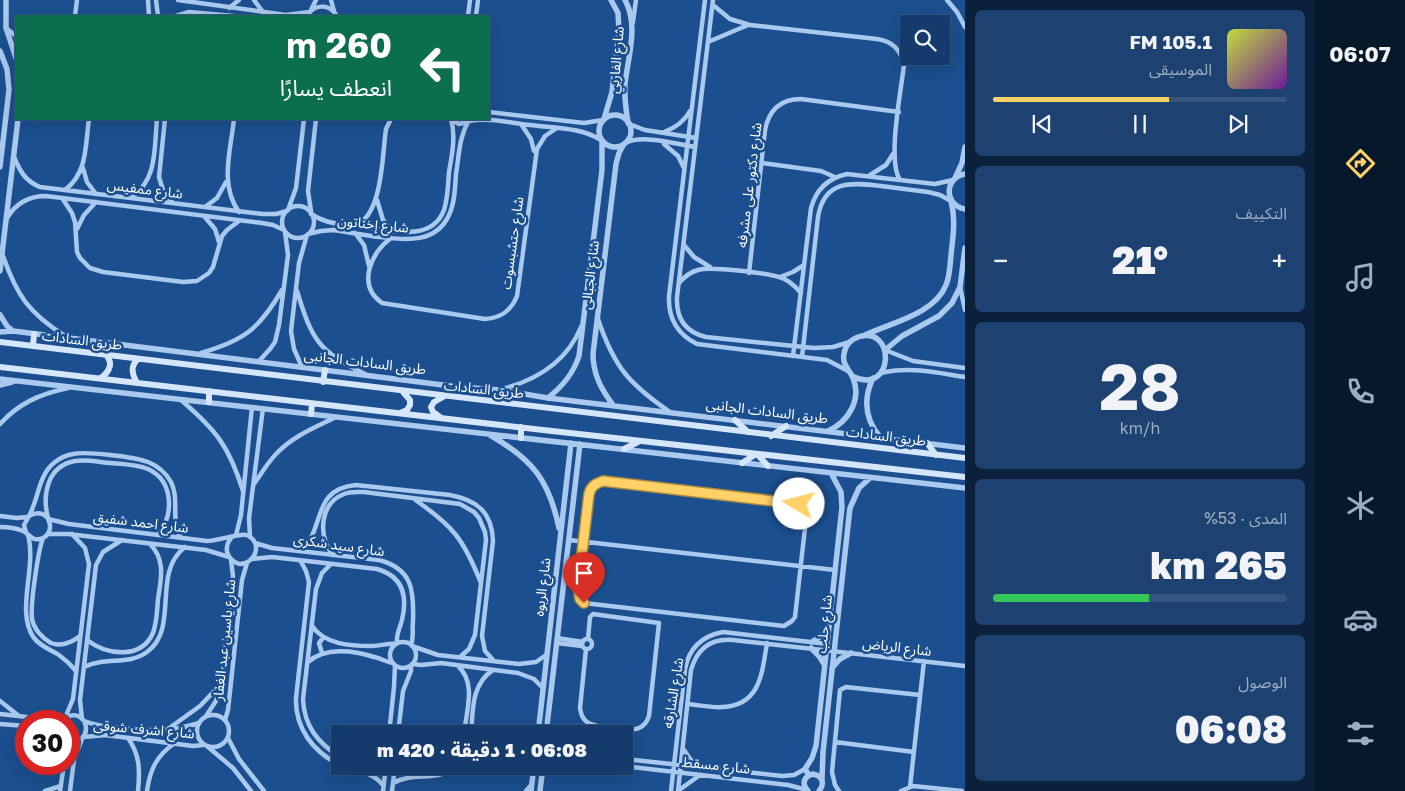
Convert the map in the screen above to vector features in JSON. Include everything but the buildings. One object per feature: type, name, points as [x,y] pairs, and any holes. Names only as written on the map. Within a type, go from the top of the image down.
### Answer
[{"type":"main road","points":[[33,346],[34,334]]},
{"type":"main road","name":"طريق السادات","points":[[0,342],[402,392],[965,458]]},
{"type":"main road","points":[[102,378],[109,371],[110,367],[109,358],[106,355]]},
{"type":"main road","points":[[137,383],[132,372],[138,359]]},
{"type":"main road","points":[[0,367],[399,414],[965,477]]},
{"type":"main road","points":[[323,382],[325,370]]},
{"type":"main road","points":[[209,391],[209,402]]},
{"type":"main road","points":[[399,414],[407,410],[410,405],[410,400],[402,392]]},
{"type":"main road","points":[[443,419],[433,412],[431,406],[434,402],[444,397]]},
{"type":"main road","points":[[311,414],[312,404]]},
{"type":"main road","points":[[735,420],[749,433]]},
{"type":"main road","points":[[771,436],[786,426]]},
{"type":"main road","points":[[520,438],[521,427]]},
{"type":"main road","points":[[624,449],[639,441]]},
{"type":"main road","points":[[927,443],[936,455]]},
{"type":"main road","points":[[742,463],[757,454]]},
{"type":"main road","points":[[757,454],[768,466]]},
{"type":"street","points":[[6,0],[6,28],[15,55]]},
{"type":"street","points":[[76,15],[78,0]]},
{"type":"street","points":[[148,0],[150,15]]},
{"type":"street","points":[[156,0],[158,15]]},
{"type":"street","points":[[178,0],[286,15],[309,13],[314,8],[323,6],[336,15]]},
{"type":"street","points":[[229,8],[239,0]]},
{"type":"street","points":[[254,0],[263,12]]},
{"type":"street","points":[[309,13],[316,0]]},
{"type":"street","points":[[332,0],[336,15]]},
{"type":"street","points":[[467,15],[470,0]]},
{"type":"street","points":[[476,15],[478,0]]},
{"type":"street","name":"شارع الفاربي","points":[[604,120],[612,92],[619,31],[618,13],[611,0]]},
{"type":"street","name":"شارع الفاربي","points":[[625,0],[630,10],[632,26],[625,96],[628,123]]},
{"type":"street","points":[[632,26],[636,0]]},
{"type":"street","points":[[705,0],[669,296],[669,306],[673,322],[683,335],[697,344],[827,360],[862,379],[873,378],[879,374],[900,370],[965,377]]},
{"type":"street","points":[[947,0],[957,12],[965,27]]},
{"type":"street","points":[[713,2],[730,19],[750,25],[877,39],[888,42],[897,49],[904,66],[894,153],[895,170],[900,180]]},
{"type":"street","points":[[713,2],[677,297],[680,320],[698,335],[823,348],[851,341],[930,306],[942,293],[948,276],[954,225],[954,214],[949,192],[962,163],[965,147]]},
{"type":"street","points":[[196,3],[193,8],[197,12]]},
{"type":"street","points":[[179,15],[197,12],[220,15]]},
{"type":"street","points":[[708,42],[731,31],[750,25]]},
{"type":"street","points":[[6,28],[15,35]]},
{"type":"street","points":[[0,167],[8,83],[6,68],[1,54]]},
{"type":"street","name":"شارع دكتور على مشرفه","points":[[749,273],[767,122],[776,108],[785,102],[801,99],[899,112]]},
{"type":"street","points":[[662,133],[683,121],[692,108]]},
{"type":"street","points":[[490,112],[584,123],[617,116],[645,130],[696,138]]},
{"type":"street","points":[[6,115],[15,117]]},
{"type":"street","points":[[490,119],[583,132],[613,147],[637,139],[695,147]]},
{"type":"street","points":[[0,271],[17,120]]},
{"type":"street","points":[[88,120],[83,167],[87,182],[96,194]]},
{"type":"street","points":[[131,198],[144,187],[150,176],[157,120]]},
{"type":"street","points":[[165,120],[159,177],[160,184],[173,203]]},
{"type":"street","points":[[205,207],[217,198],[228,178],[234,120]]},
{"type":"street","points":[[259,362],[270,349],[277,334],[288,255],[282,220],[296,188],[304,120]]},
{"type":"street","points":[[302,367],[297,358],[292,340],[301,256],[314,222],[308,198],[308,184],[316,120]]},
{"type":"street","points":[[355,226],[370,214],[377,199],[386,129],[390,120]]},
{"type":"street","name":"شارع إخناتون","points":[[311,213],[331,223],[392,231],[408,232],[423,230],[435,223],[443,211],[454,136],[451,120]]},
{"type":"street","points":[[453,120],[459,124],[469,121]]},
{"type":"street","points":[[602,140],[599,128],[604,120]]},
{"type":"street","name":"شارع إخناتون","points":[[308,235],[328,230],[407,240],[422,238],[435,232],[445,223],[451,210],[460,143],[469,121]]},
{"type":"street","points":[[625,143],[630,132],[628,123]]},
{"type":"street","name":"شارع حتشبسوت","points":[[521,124],[531,138],[535,156]]},
{"type":"street","name":"شارع حتشبسوت","points":[[356,234],[364,246],[369,268],[371,293],[382,303],[485,319],[505,313],[517,296],[535,156],[540,142],[557,128]]},
{"type":"street","name":"شارع الجبالى","points":[[548,398],[568,379],[575,368],[579,356],[602,170],[602,140]]},
{"type":"street","points":[[661,142],[678,156],[684,169]]},
{"type":"street","name":"شارع الجبالى","points":[[613,406],[600,386],[593,363],[616,164],[619,153],[625,143]]},
{"type":"street","points":[[868,176],[875,174],[886,165],[894,153]]},
{"type":"street","name":"شارع ممفيس","points":[[13,157],[19,171],[28,181],[40,187],[270,215],[288,210]]},
{"type":"street","points":[[153,163],[156,166],[160,164]]},
{"type":"street","points":[[762,163],[821,171],[835,178]]},
{"type":"street","points":[[64,190],[76,180],[83,167]]},
{"type":"street","points":[[793,356],[812,201],[820,189],[835,178],[853,174],[935,184],[965,174]]},
{"type":"street","points":[[228,178],[232,200],[239,212]]},
{"type":"street","points":[[802,357],[819,210],[826,195],[839,186],[853,183],[928,192],[940,195],[951,201],[958,208],[965,209]]},
{"type":"street","points":[[820,189],[826,195]]},
{"type":"street","name":"شارع ممفيس","points":[[6,219],[17,204],[31,197],[38,196],[240,220],[267,224],[285,231]]},
{"type":"street","points":[[62,198],[72,213],[76,230],[77,252],[84,264],[103,272],[183,282],[197,281],[209,273],[216,260],[219,244],[227,230],[240,220]]},
{"type":"street","points":[[377,199],[380,213],[392,231]]},
{"type":"street","points":[[76,230],[84,215],[96,202]]},
{"type":"street","points":[[288,210],[298,206],[311,213]]},
{"type":"street","points":[[204,216],[215,229],[219,244]]},
{"type":"street","points":[[285,231],[293,237],[308,235]]},
{"type":"street","points":[[369,268],[379,248],[391,238]]},
{"type":"street","points":[[683,244],[694,257],[711,268]]},
{"type":"street","points":[[885,350],[902,336],[939,316],[952,303],[960,287],[965,248]]},
{"type":"street","points":[[2,253],[11,280],[23,300],[39,318],[68,338]]},
{"type":"street","points":[[780,277],[804,265]]},
{"type":"street","points":[[678,284],[689,273],[711,268],[780,277],[792,283],[801,293]]},
{"type":"street","points":[[198,354],[228,345],[250,332],[267,314],[284,286]]},
{"type":"street","points":[[960,287],[965,310]]},
{"type":"street","points":[[296,289],[311,330],[323,348],[340,362],[368,375]]},
{"type":"street","points":[[669,296],[677,297]]},
{"type":"street","points":[[0,315],[7,326],[13,331]]},
{"type":"street","points":[[500,390],[532,379],[553,366],[570,347],[579,332],[585,316]]},
{"type":"street","points":[[597,317],[611,354],[625,375],[643,392],[670,412]]},
{"type":"street","name":"طريق السادات الجانبى","points":[[0,332],[13,331],[459,388],[500,390],[548,398],[965,448]]},
{"type":"street","points":[[862,336],[876,339],[885,350],[913,361],[965,368]]},
{"type":"street","points":[[827,431],[841,423],[854,404],[856,390],[843,359],[844,352],[851,341]]},
{"type":"street","points":[[879,374],[886,363],[885,350]]},
{"type":"street","points":[[873,378],[869,386],[866,406],[870,422],[880,437]]},
{"type":"street","points":[[0,379],[965,488]]},
{"type":"street","points":[[0,385],[16,381]]},
{"type":"street","points":[[0,424],[16,409],[34,398],[70,387]]},
{"type":"street","points":[[180,399],[203,418],[222,441],[236,467],[243,493]]},
{"type":"street","points":[[234,536],[246,535],[255,543],[256,548],[252,559],[247,563],[238,564],[230,558],[226,549],[240,522],[252,407]]},
{"type":"street","points":[[250,537],[249,524],[262,408]]},
{"type":"street","points":[[253,485],[268,462],[286,444],[336,417]]},
{"type":"street","points":[[488,434],[517,452],[543,480],[554,503],[560,534]]},
{"type":"street","name":"شارع الربوه","points":[[539,725],[571,443]]},
{"type":"street","name":"شارع الربوه","points":[[548,724],[580,444]]},
{"type":"street","points":[[76,671],[66,661],[35,639],[27,625],[25,609],[31,550],[24,524],[37,496],[43,475],[63,457],[81,453],[139,460],[158,467],[170,482],[176,501],[174,518],[181,538]]},
{"type":"street","points":[[0,527],[27,534],[37,539],[43,538],[48,534],[50,526],[45,497],[48,482],[52,475],[66,464],[83,460],[138,466],[148,469],[163,482],[169,502],[168,517],[158,535]]},
{"type":"street","name":"شارع حلب","points":[[805,769],[815,750],[842,500],[839,486],[831,473]]},
{"type":"street","name":"شارع حلب","points":[[826,791],[822,782],[823,752],[850,508],[859,488],[870,478]]},
{"type":"street","points":[[603,481],[799,504],[806,512],[795,617],[792,622],[784,626],[584,603],[578,594],[583,542],[589,494],[593,486],[603,481]]},
{"type":"street","points":[[566,484],[575,484]]},
{"type":"street","points":[[302,551],[312,536],[321,508],[331,494],[347,486],[365,486],[463,497],[472,501],[486,514],[490,522],[493,541],[482,636],[485,651],[494,661]]},
{"type":"street","points":[[364,492],[365,486]]},
{"type":"street","points":[[320,538],[323,520],[332,502],[345,494],[364,492],[460,504],[474,512],[483,524],[486,540],[475,635],[472,644],[460,657]]},
{"type":"street","points":[[37,496],[45,497]]},
{"type":"street","points":[[413,498],[439,516],[457,535],[471,558],[481,583]]},
{"type":"street","points":[[0,516],[17,518],[37,513],[45,515],[48,519]]},
{"type":"street","points":[[168,517],[174,518]]},
{"type":"street","name":"شارع احمد شفيق","points":[[48,519],[69,524],[207,541],[234,536]]},
{"type":"street","name":"شارع احمد شفيق","points":[[48,534],[72,534],[185,547],[214,551],[230,558]]},
{"type":"street","points":[[68,710],[73,699],[89,564],[82,544],[72,534]]},
{"type":"street","points":[[312,536],[320,538],[333,555]]},
{"type":"street","points":[[43,538],[39,551],[32,619],[38,633],[57,645],[69,643],[80,636]]},
{"type":"street","points":[[70,791],[74,760],[86,730],[80,700],[96,565],[100,556],[107,548],[122,540]]},
{"type":"street","points":[[569,540],[835,570]]},
{"type":"street","points":[[84,667],[105,660],[132,659],[141,656],[155,644],[162,627],[168,572],[167,560],[149,543]]},
{"type":"street","name":"شارع سيد شكرى","points":[[255,543],[272,548],[379,560],[395,566],[407,577],[413,593],[412,645]]},
{"type":"street","points":[[87,640],[106,651],[114,652],[132,651],[140,648],[147,642],[155,625],[162,571],[167,560],[185,547]]},
{"type":"street","points":[[31,550],[39,551]]},
{"type":"street","points":[[87,554],[100,556]]},
{"type":"street","name":"شارع سيد شكرى","points":[[252,559],[265,557],[300,560],[384,571],[397,580],[402,588],[404,605],[402,622],[397,635],[397,644]]},
{"type":"street","name":"شارع ياسين عبد الغفار","points":[[206,716],[216,701],[222,683],[233,576],[230,558]]},
{"type":"street","points":[[300,560],[308,577],[308,587],[296,698],[297,717],[300,726],[310,741],[331,760]]},
{"type":"street","name":"شارع ياسين عبد الغفار","points":[[225,720],[228,710],[242,580],[247,563]]},
{"type":"street","points":[[331,564],[319,578],[316,589],[303,699],[306,718],[314,734],[331,749]]},
{"type":"street","points":[[308,577],[314,576],[319,578]]},
{"type":"street","points":[[593,614],[659,623],[649,716],[646,723],[641,727],[630,730],[594,725],[588,723],[582,717],[580,708],[584,646],[588,639],[590,617],[593,614]]},
{"type":"street","points":[[312,626],[323,638],[335,642],[368,646],[404,642],[438,655],[524,664],[536,662],[546,655]]},
{"type":"street","points":[[824,665],[812,645],[828,628]]},
{"type":"street","name":"شارع الشارقه","points":[[671,791],[687,661],[690,653],[700,641],[722,632],[826,647]]},
{"type":"street","points":[[322,653],[319,644],[323,638]]},
{"type":"street","points":[[557,641],[590,648],[592,645],[588,639]]},
{"type":"street","name":"شارع الشارقه","points":[[679,790],[693,662],[702,649],[724,639],[812,645]]},
{"type":"street","points":[[688,704],[725,707],[744,700],[758,685],[762,676],[767,643]]},
{"type":"street","points":[[390,725],[394,686],[394,664],[390,653],[397,644]]},
{"type":"street","points":[[472,644],[477,646],[483,645]]},
{"type":"street","points":[[54,652],[57,645]]},
{"type":"street","points":[[399,725],[403,691],[416,653],[412,645]]},
{"type":"street","name":"شارع الرياض","points":[[826,647],[851,653],[965,666]]},
{"type":"street","points":[[105,660],[106,651]]},
{"type":"street","points":[[308,662],[322,653],[334,651],[367,655],[401,668],[436,663],[523,674],[534,679],[543,688]]},
{"type":"street","points":[[832,668],[840,659],[851,653]]},
{"type":"street","points":[[910,787],[924,661]]},
{"type":"street","points":[[523,674],[525,670],[524,664]]},
{"type":"street","points":[[457,665],[466,675],[468,681],[469,690],[465,725]]},
{"type":"street","points":[[472,725],[476,692],[480,682],[493,670]]},
{"type":"street","points":[[468,681],[480,682]]},
{"type":"street","points":[[166,730],[184,720],[222,683]]},
{"type":"street","points":[[839,791],[832,772],[840,692],[844,688],[920,695]]},
{"type":"street","points":[[0,701],[15,713]]},
{"type":"street","points":[[0,714],[15,716]]},
{"type":"street","points":[[251,791],[234,768],[200,742],[196,733],[199,723],[206,716],[216,715],[225,720],[229,728],[228,738],[239,759],[264,791]]},
{"type":"street","name":"شارع اشرف شوقى","points":[[80,718],[106,726],[155,731],[199,723]]},
{"type":"street","points":[[0,724],[15,725]]},
{"type":"street","name":"شارع اشرف شوقى","points":[[80,739],[104,735],[206,746]]},
{"type":"street","points":[[128,738],[135,750],[139,765],[138,791]]},
{"type":"street","points":[[206,746],[213,748],[222,745],[228,738]]},
{"type":"street","points":[[835,742],[914,752]]},
{"type":"street","points":[[147,791],[149,776],[158,757],[175,743]]},
{"type":"street","points":[[683,749],[690,759],[700,767]]},
{"type":"street","name":"شارع مسقط","points":[[633,760],[782,776],[794,775],[805,769]]},
{"type":"street","name":"شارع مسقط","points":[[633,767],[782,784],[807,790]]},
{"type":"street","points":[[805,769],[809,775]]},
{"type":"street","points":[[45,791],[61,788],[63,775]]},
{"type":"street","points":[[374,775],[383,785]]},
{"type":"street","points":[[383,791],[385,775]]},
{"type":"street","points":[[392,791],[394,775]]},
{"type":"street","points":[[393,783],[403,778],[414,776],[433,777],[442,775]]},
{"type":"street","points":[[526,791],[531,788],[533,775]]},
{"type":"street","points":[[540,791],[542,775]]},
{"type":"street","points":[[679,790],[700,775]]},
{"type":"street","points":[[809,775],[818,775],[822,782],[818,791]]},
{"type":"street","points":[[807,790],[804,782],[809,775]]},
{"type":"street","points":[[901,791],[910,787],[962,791]]},
{"type":"route","points":[[584,603],[578,594],[578,587],[589,494],[590,490],[597,483],[603,481],[799,504]]}]
